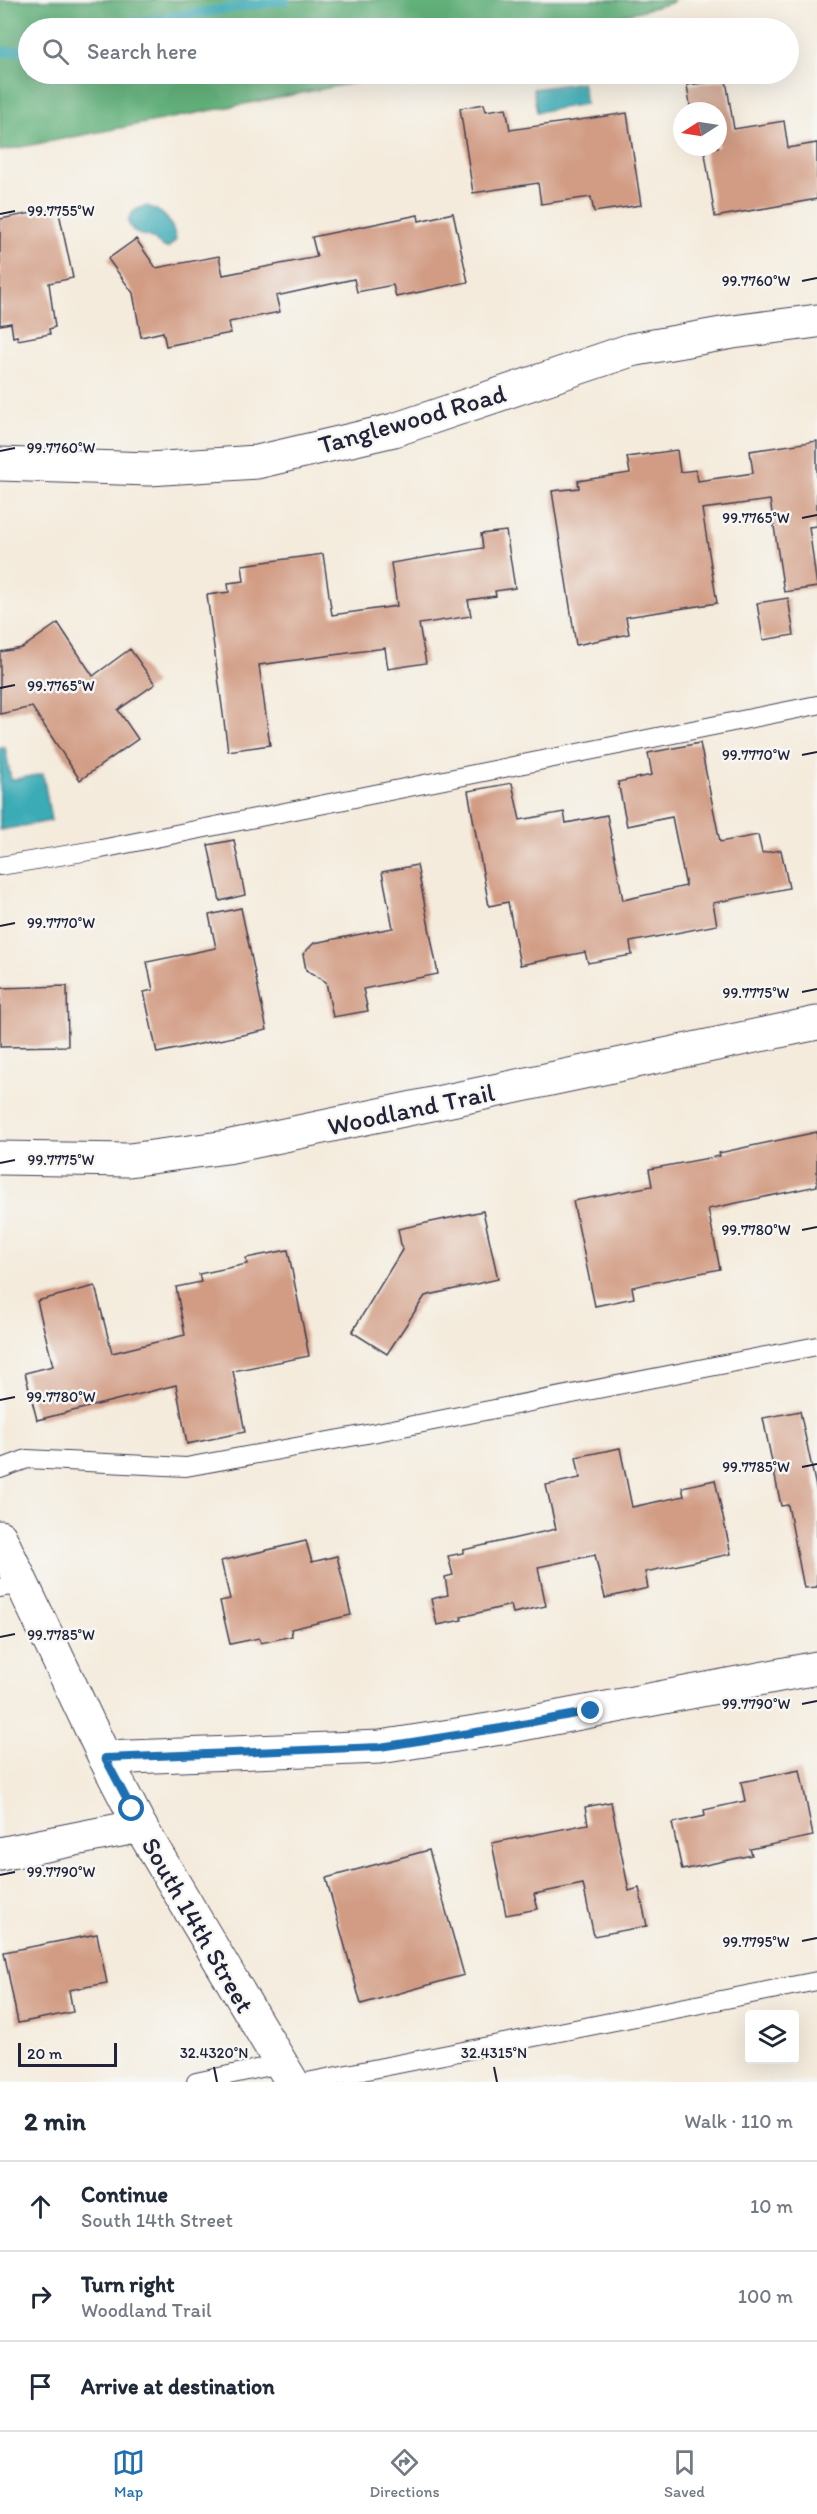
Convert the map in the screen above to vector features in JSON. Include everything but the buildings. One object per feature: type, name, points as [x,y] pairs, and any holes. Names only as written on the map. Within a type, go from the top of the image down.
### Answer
[{"type":"street","name":"Tanglewood Road","points":[[0,464],[149,469],[257,462],[394,430],[631,350],[733,332],[817,321]]},
{"type":"street","name":"Woodland Trail","points":[[0,1158],[129,1160],[227,1147],[817,1023]]},
{"type":"street","name":"South 14th Street","points":[[0,1537],[10,1586],[141,1826],[286,2073]]},
{"type":"street","points":[[105,1758],[380,1747],[501,1728],[817,1668]]},
{"type":"street","points":[[0,1854],[141,1826]]},
{"type":"lane","points":[[0,866],[101,849],[817,705]]},
{"type":"lane","points":[[0,1469],[27,1459],[186,1467],[817,1346]]},
{"type":"lane","points":[[307,2082],[817,1981]]},
{"type":"lane","points":[[196,2082],[286,2073]]},
{"type":"green space","points":[[0,0],[674,0],[671,3],[612,18],[18,18],[18,84],[348,84],[0,151]]},
{"type":"water","points":[[582,84],[586,104],[537,112],[533,89]]},
{"type":"water","points":[[147,206],[163,214],[173,228],[176,240],[168,248],[152,238],[138,234],[130,227],[131,215]]},
{"type":"water","points":[[5,747],[11,780],[43,774],[51,821],[0,830],[0,748]]},
{"type":"waterway","points":[[165,18],[285,0]]},
{"type":"waterway","points":[[0,52],[18,51]]},
{"type":"route","points":[[132,1809],[105,1758],[380,1747],[591,1711]]}]
